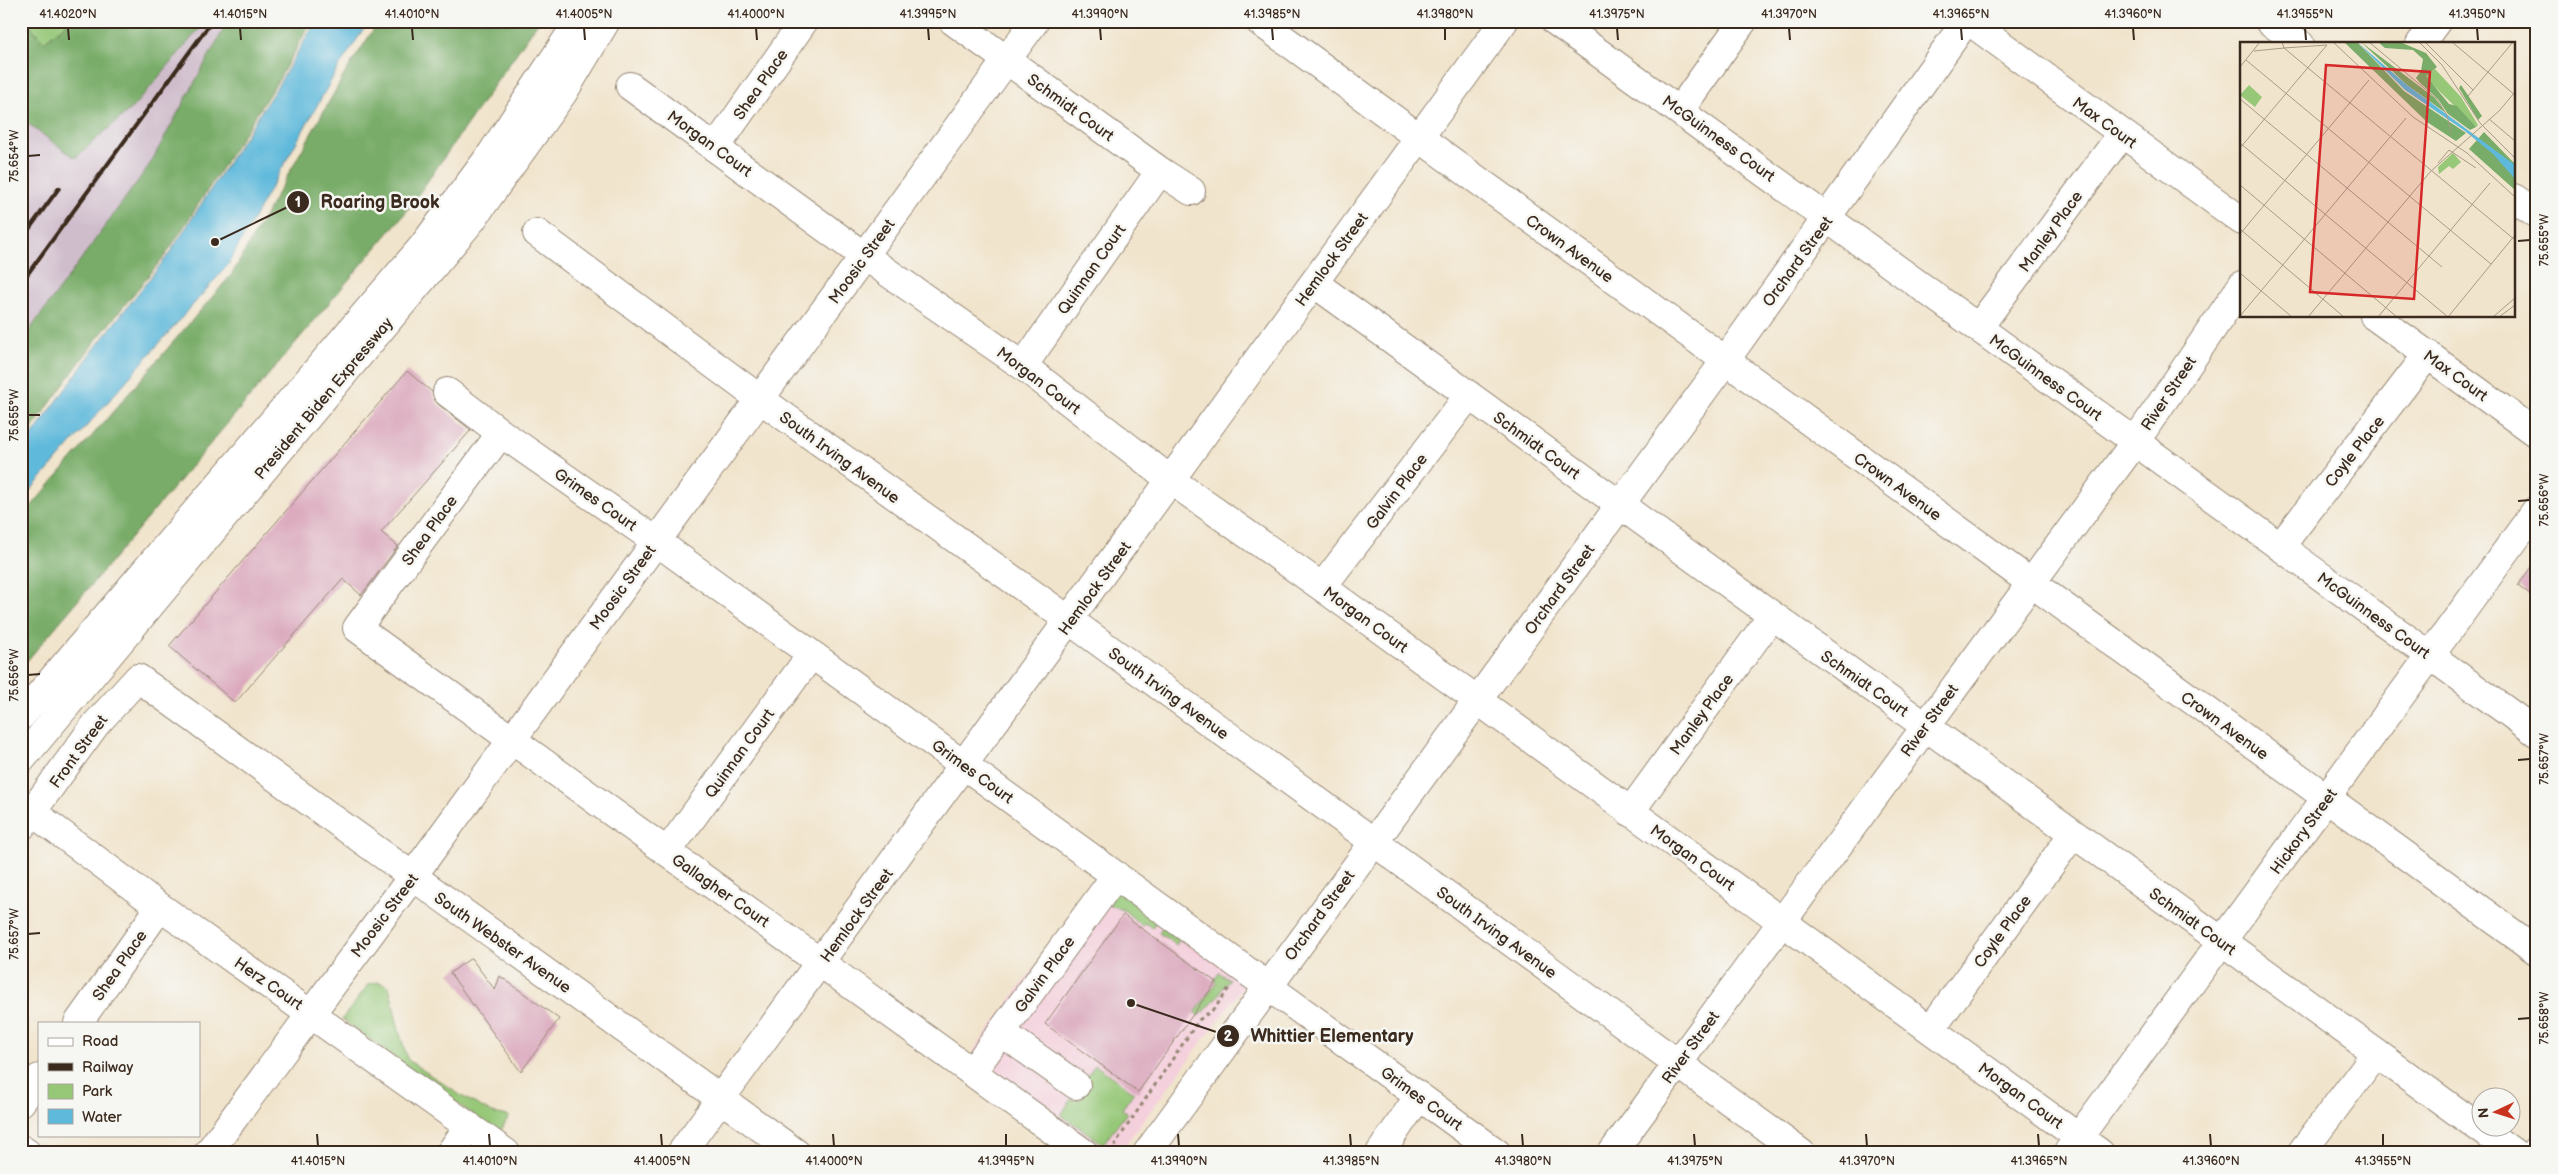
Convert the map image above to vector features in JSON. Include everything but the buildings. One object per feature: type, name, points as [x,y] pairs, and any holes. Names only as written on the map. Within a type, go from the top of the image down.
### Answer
[{"type":"main road","name":"President Biden Expressway","points":[[21,716],[423,246],[492,153],[579,21]]},
{"type":"main road","name":"President Biden Expressway","points":[[21,760],[470,221],[564,93],[606,21]]},
{"type":"main road","name":"Shea Place","points":[[716,147],[804,21]]},
{"type":"main road","name":"Schmidt Court","points":[[953,21],[1160,171],[1191,191]]},
{"type":"main road","name":"Moosic Street","points":[[208,1153],[412,877],[511,738],[1035,21]]},
{"type":"main road","name":"Crown Avenue","points":[[1259,21],[2537,951]]},
{"type":"main road","name":"Hemlock Street","points":[[681,1153],[1172,481],[1504,21]]},
{"type":"main road","name":"McGuinness Court","points":[[1555,21],[1828,217],[2537,733]]},
{"type":"main road","points":[[1680,110],[1743,21]]},
{"type":"main road","name":"Max Court","points":[[1968,21],[2240,220]]},
{"type":"main road","name":"Orchard Street","points":[[1147,1153],[1725,360],[1968,21]]},
{"type":"main road","points":[[2269,21],[2297,42]]},
{"type":"main road","points":[[2421,42],[2437,21]]},
{"type":"main road","name":"Morgan Court","points":[[630,86],[864,256],[1023,366],[1172,481],[1322,587],[1931,1029],[2082,1148]]},
{"type":"main road","name":"Manley Place","points":[[1978,328],[2121,134]]},
{"type":"main road","name":"Quinnan Court","points":[[1023,366],[1160,171]]},
{"type":"main road","points":[[2516,199],[2537,214]]},
{"type":"main road","name":"South Irving Avenue","points":[[538,233],[760,399],[1069,620],[1801,1153]]},
{"type":"main road","name":"Schmidt Court","points":[[1314,283],[1469,394],[1619,506],[1925,725],[2514,1153]]},
{"type":"main road","name":"River Street","points":[[1612,1153],[2030,582],[2135,442],[2240,288]]},
{"type":"main road","name":"Max Court","points":[[2377,318],[2537,434]]},
{"type":"main road","name":"Coyle Place","points":[[2280,547],[2428,354]]},
{"type":"main road","name":"Grimes Court","points":[[447,392],[501,433],[656,541],[1498,1153]]},
{"type":"main road","name":"Galvin Place","points":[[1322,587],[1469,394]]},
{"type":"main road","name":"Shea Place","points":[[358,628],[501,433]]},
{"type":"main road","name":"Hickory Street","points":[[2082,1148],[2222,942],[2537,509]]},
{"type":"main road","name":"Manley Place","points":[[1630,812],[1772,616]]},
{"type":"main road","name":"Gallagher Court","points":[[358,628],[1084,1153]]},
{"type":"main road","name":"Quinnan Court","points":[[667,852],[811,655]]},
{"type":"main road","name":"Front Street","points":[[27,820],[96,724],[138,678]]},
{"type":"main road","name":"South Webster Avenue","points":[[138,678],[412,877],[721,1097],[796,1153]]},
{"type":"main road","name":"Herz Court","points":[[27,820],[160,907],[311,1012],[506,1153]]},
{"type":"main road","name":"Coyle Place","points":[[1931,1029],[2073,834]]},
{"type":"main road","name":"Galvin Place","points":[[972,1072],[1116,875]]},
{"type":"main road","name":"Shea Place","points":[[79,1022],[160,907]]},
{"type":"main road","points":[[1001,1032],[1076,1085]]},
{"type":"main road","points":[[2301,1153],[2376,1053]]},
{"type":"main road","points":[[21,1102],[38,1079]]},
{"type":"main road","points":[[1380,1153],[1420,1096]]},
{"type":"main road","points":[[450,1153],[469,1126]]},
{"type":"main road","points":[[21,1149],[27,1153]]},
{"type":"main road","points":[[2534,1153],[2537,1149]]},
{"type":"path","points":[[1114,1153],[1117,1150],[1116,1144],[1199,1020],[1215,1008],[1233,984]]},
{"type":"shaded area","points":[[206,21],[228,21],[150,164],[21,342],[21,119],[75,158],[135,105]]},
{"type":"shaded area","points":[[1104,872],[1249,979],[1119,1153],[1108,1153],[972,1053]]},
{"type":"green space","points":[[21,21],[26,21],[44,42],[70,21],[206,21],[135,105],[75,158],[21,119]]},
{"type":"green space","points":[[26,21],[70,21],[44,42]]},
{"type":"green space","points":[[228,21],[312,21],[279,79],[167,253],[93,344],[21,444],[21,342],[150,164]]},
{"type":"green space","points":[[379,21],[539,21],[406,212],[21,668],[21,518],[232,274],[347,70]]},
{"type":"green space","points":[[1115,890],[1159,917],[1152,928],[1145,923],[1142,926],[1125,911],[1102,902]]},
{"type":"green space","points":[[1166,922],[1181,937],[1176,945],[1159,933]]},
{"type":"green space","points":[[1219,973],[1229,979],[1212,1003],[1198,1016],[1195,1013],[1216,982],[1214,980]]},
{"type":"green space","points":[[379,982],[389,986],[400,1035],[408,1060],[460,1095],[492,1113],[509,1116],[499,1134],[342,1019],[369,984]]},
{"type":"green space","points":[[1095,1065],[1134,1092],[1122,1109],[1127,1113],[1103,1144],[1061,1115],[1071,1099],[1079,1100],[1091,1083],[1087,1077]]},
{"type":"water","points":[[316,21],[369,21],[337,70],[227,266],[21,501],[21,451],[95,348],[169,254],[277,87]]},
{"type":"railway","points":[[21,283],[212,21]]},
{"type":"railway","points":[[21,240],[59,188]]},
{"type":"place","name":"Roaring Brook","points":[[215,242]]},
{"type":"place","name":"Whittier Elementary","points":[[1131,1003]]}]
